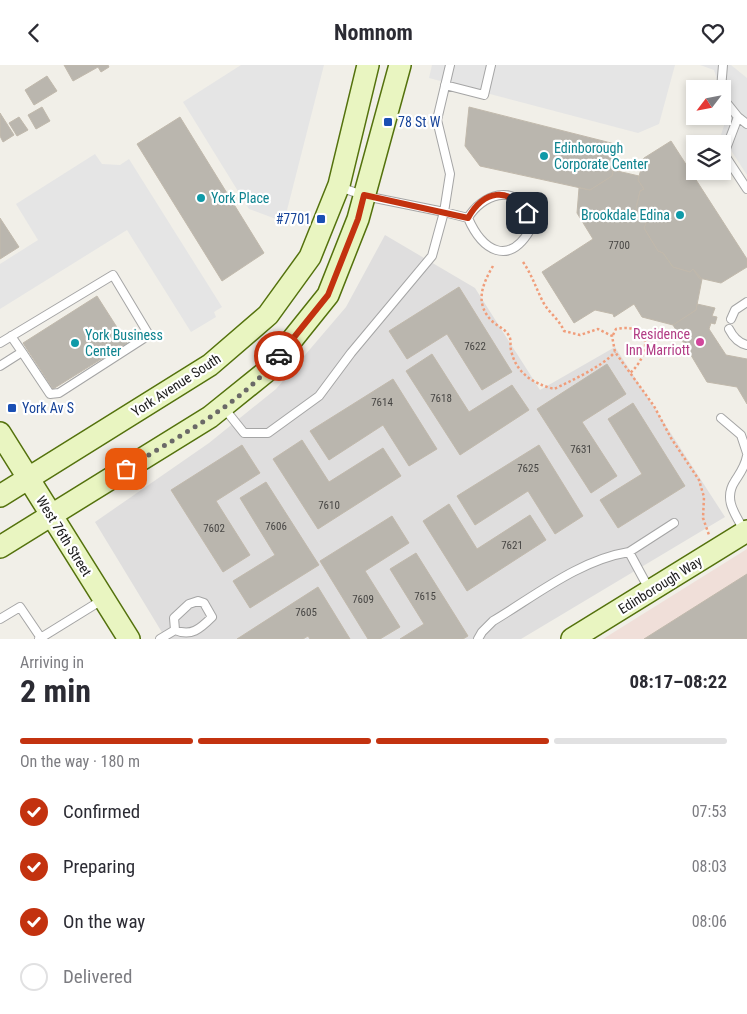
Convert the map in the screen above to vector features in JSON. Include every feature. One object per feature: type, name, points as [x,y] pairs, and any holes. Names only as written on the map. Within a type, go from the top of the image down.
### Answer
[{"type":"street","name":"York Avenue South","points":[[0,496],[210,365],[268,315],[310,257],[339,187],[368,65]]},
{"type":"street","points":[[0,547],[210,417],[267,371],[328,295],[358,219],[400,65]]},
{"type":"street","name":"West 76th Street","points":[[0,433],[128,639]]},
{"type":"street","name":"Edinborough Way","points":[[572,639],[746,531]]},
{"type":"lane","points":[[223,407],[244,433],[268,433],[320,396],[351,353],[432,256],[444,212],[450,174],[436,121],[450,65]]},
{"type":"lane","points":[[445,85],[484,95],[491,65]]},
{"type":"lane","points":[[722,80],[723,65]]},
{"type":"lane","points":[[731,108],[747,124]]},
{"type":"lane","points":[[738,117],[724,154],[747,189]]},
{"type":"lane","points":[[339,187],[364,195],[468,218]]},
{"type":"lane","points":[[505,194],[519,202],[527,213],[530,230],[522,243],[510,249],[498,250],[486,246],[475,235],[468,218],[475,206],[490,196],[505,194]]},
{"type":"lane","points":[[0,343],[113,275],[149,335],[59,393],[50,394],[12,336]]},
{"type":"lane","points":[[731,319],[735,310],[747,302]]},
{"type":"lane","points":[[729,329],[741,344],[747,345]]},
{"type":"lane","points":[[0,366],[22,352]]},
{"type":"lane","points":[[721,418],[742,435],[747,455],[744,469],[734,483],[729,495],[732,509],[746,531]]},
{"type":"lane","points":[[478,639],[482,631],[493,621],[593,561],[629,552],[674,523]]},
{"type":"lane","points":[[629,552],[650,591]]},
{"type":"lane","points":[[0,619],[20,607],[40,639],[104,599]]},
{"type":"lane","points":[[198,601],[204,603],[212,617],[204,625],[192,633],[184,634],[175,630],[174,618],[178,611],[198,601]]},
{"type":"lane","points":[[160,639],[175,630]]},
{"type":"path","points":[[523,262],[534,278],[543,302],[556,315],[564,331],[580,335],[598,329],[612,336]]},
{"type":"path","points":[[493,266],[481,290],[481,303],[492,321],[506,332],[510,339],[510,349],[516,363],[530,381],[554,389],[592,367],[601,365],[615,352]]},
{"type":"path","points":[[629,373],[638,366],[644,355],[646,343],[643,336],[636,329],[626,327],[616,329],[612,336],[615,352],[629,373],[654,405],[678,450],[699,480],[704,497],[703,518],[716,550]]},
{"type":"shaded area","points":[[241,65],[324,65],[284,222],[249,209],[183,102]]},
{"type":"shaded area","points":[[432,65],[675,65],[659,124],[638,133],[429,78]]},
{"type":"shaded area","points":[[700,65],[731,65],[747,78],[747,175],[731,150],[731,135],[721,135],[724,125],[731,125],[731,80],[717,80],[714,70]]},
{"type":"shaded area","points":[[95,154],[102,164],[120,165],[129,159],[222,307],[214,312],[216,317],[191,332],[127,230],[0,309],[0,264],[38,240],[16,204]]},
{"type":"shaded area","points":[[385,235],[475,288],[540,390],[615,347],[725,517],[521,639],[166,639],[95,522],[209,443],[276,389],[346,307]]},
{"type":"shaded area","points":[[747,549],[747,639],[603,639]]},
{"type":"building","points":[[64,65],[108,65],[109,67],[101,72],[98,67],[73,81]]},
{"type":"building","points":[[47,76],[57,91],[34,105],[25,90]]},
{"type":"building","points":[[42,107],[50,121],[36,129],[28,115]]},
{"type":"building","name":"Edinborough Corporate Center","points":[[469,107],[619,145],[612,176],[590,190],[480,166],[465,146]]},
{"type":"building","points":[[0,113],[14,135],[3,142],[0,136]]},
{"type":"building","points":[[19,117],[28,130],[17,136],[9,123]]},
{"type":"building","name":"York Place","points":[[180,117],[264,253],[222,281],[137,144]]},
{"type":"building","name":"Brookdale Edina","points":[[671,141],[686,164],[686,180],[696,180],[747,259],[747,267],[721,283],[699,278],[693,269],[690,272],[673,267],[663,253],[658,251],[644,228],[646,223],[636,208],[640,191],[644,189],[638,180],[644,158]]},
{"type":"building","points":[[613,170],[639,176],[638,180],[644,189],[640,191],[636,208],[646,223],[644,228],[658,251],[663,253],[673,267],[690,272],[693,269],[702,279],[696,310],[673,325],[642,317],[634,304],[614,317],[613,314],[595,310],[574,323],[542,272],[593,239],[577,213],[579,188],[590,190],[612,176]]},
{"type":"building","points":[[0,218],[19,247],[0,259]]},
{"type":"building","points":[[459,287],[512,372],[482,390],[447,334],[407,359],[389,331]]},
{"type":"building","name":"York Business Center","points":[[97,296],[127,343],[53,389],[23,343]]},
{"type":"building","name":"Residence Inn Marriott","points":[[697,304],[715,308],[712,316],[717,317],[715,324],[711,323],[709,329],[726,355],[747,359],[747,404],[737,387],[707,382],[673,325],[696,310]]},
{"type":"building","points":[[432,354],[469,412],[512,385],[529,410],[460,455],[406,371]]},
{"type":"building","points":[[607,364],[626,394],[582,422],[617,476],[591,493],[537,409]]},
{"type":"building","points":[[393,379],[437,449],[409,466],[383,425],[329,460],[310,431]]},
{"type":"building","points":[[633,403],[685,486],[618,528],[600,500],[642,474],[608,419]]},
{"type":"building","points":[[302,440],[329,482],[383,448],[401,476],[318,529],[273,459]]},
{"type":"building","points":[[242,445],[260,473],[216,501],[250,555],[223,572],[171,490]]},
{"type":"building","points":[[539,445],[583,516],[555,534],[528,491],[475,525],[457,496]]},
{"type":"building","points":[[266,482],[319,565],[250,608],[233,581],[275,555],[240,498]]},
{"type":"building","points":[[449,504],[477,549],[530,515],[546,540],[467,591],[423,521]]},
{"type":"building","points":[[392,516],[409,543],[365,571],[400,627],[380,639],[368,639],[320,561]]},
{"type":"building","points":[[416,553],[468,636],[463,639],[400,639],[424,624],[390,569]]},
{"type":"building","points":[[747,574],[747,639],[644,639]]},
{"type":"building","points":[[318,587],[350,639],[310,639],[308,636],[303,639],[237,639]]},
{"type":"way so far","points":[[126,469],[210,417],[267,371],[279,356]]},
{"type":"place","name":"78 St W","points":[[388,122]]},
{"type":"place","name":"Edinborough Corporate Center","points":[[544,156]]},
{"type":"place","name":"York Place","points":[[201,198]]},
{"type":"place","name":"Brookdale Edina","points":[[680,215]]},
{"type":"place","name":"#7701","points":[[321,219]]},
{"type":"place","name":"Residence Inn Marriott","points":[[700,342]]},
{"type":"place","name":"York Business Center","points":[[75,343]]},
{"type":"place","name":"York Av S","points":[[12,408]]},
{"type":"route","points":[[279,356],[328,295],[358,219],[364,195],[468,218],[475,206],[490,196],[505,194],[519,202],[527,213]]}]
